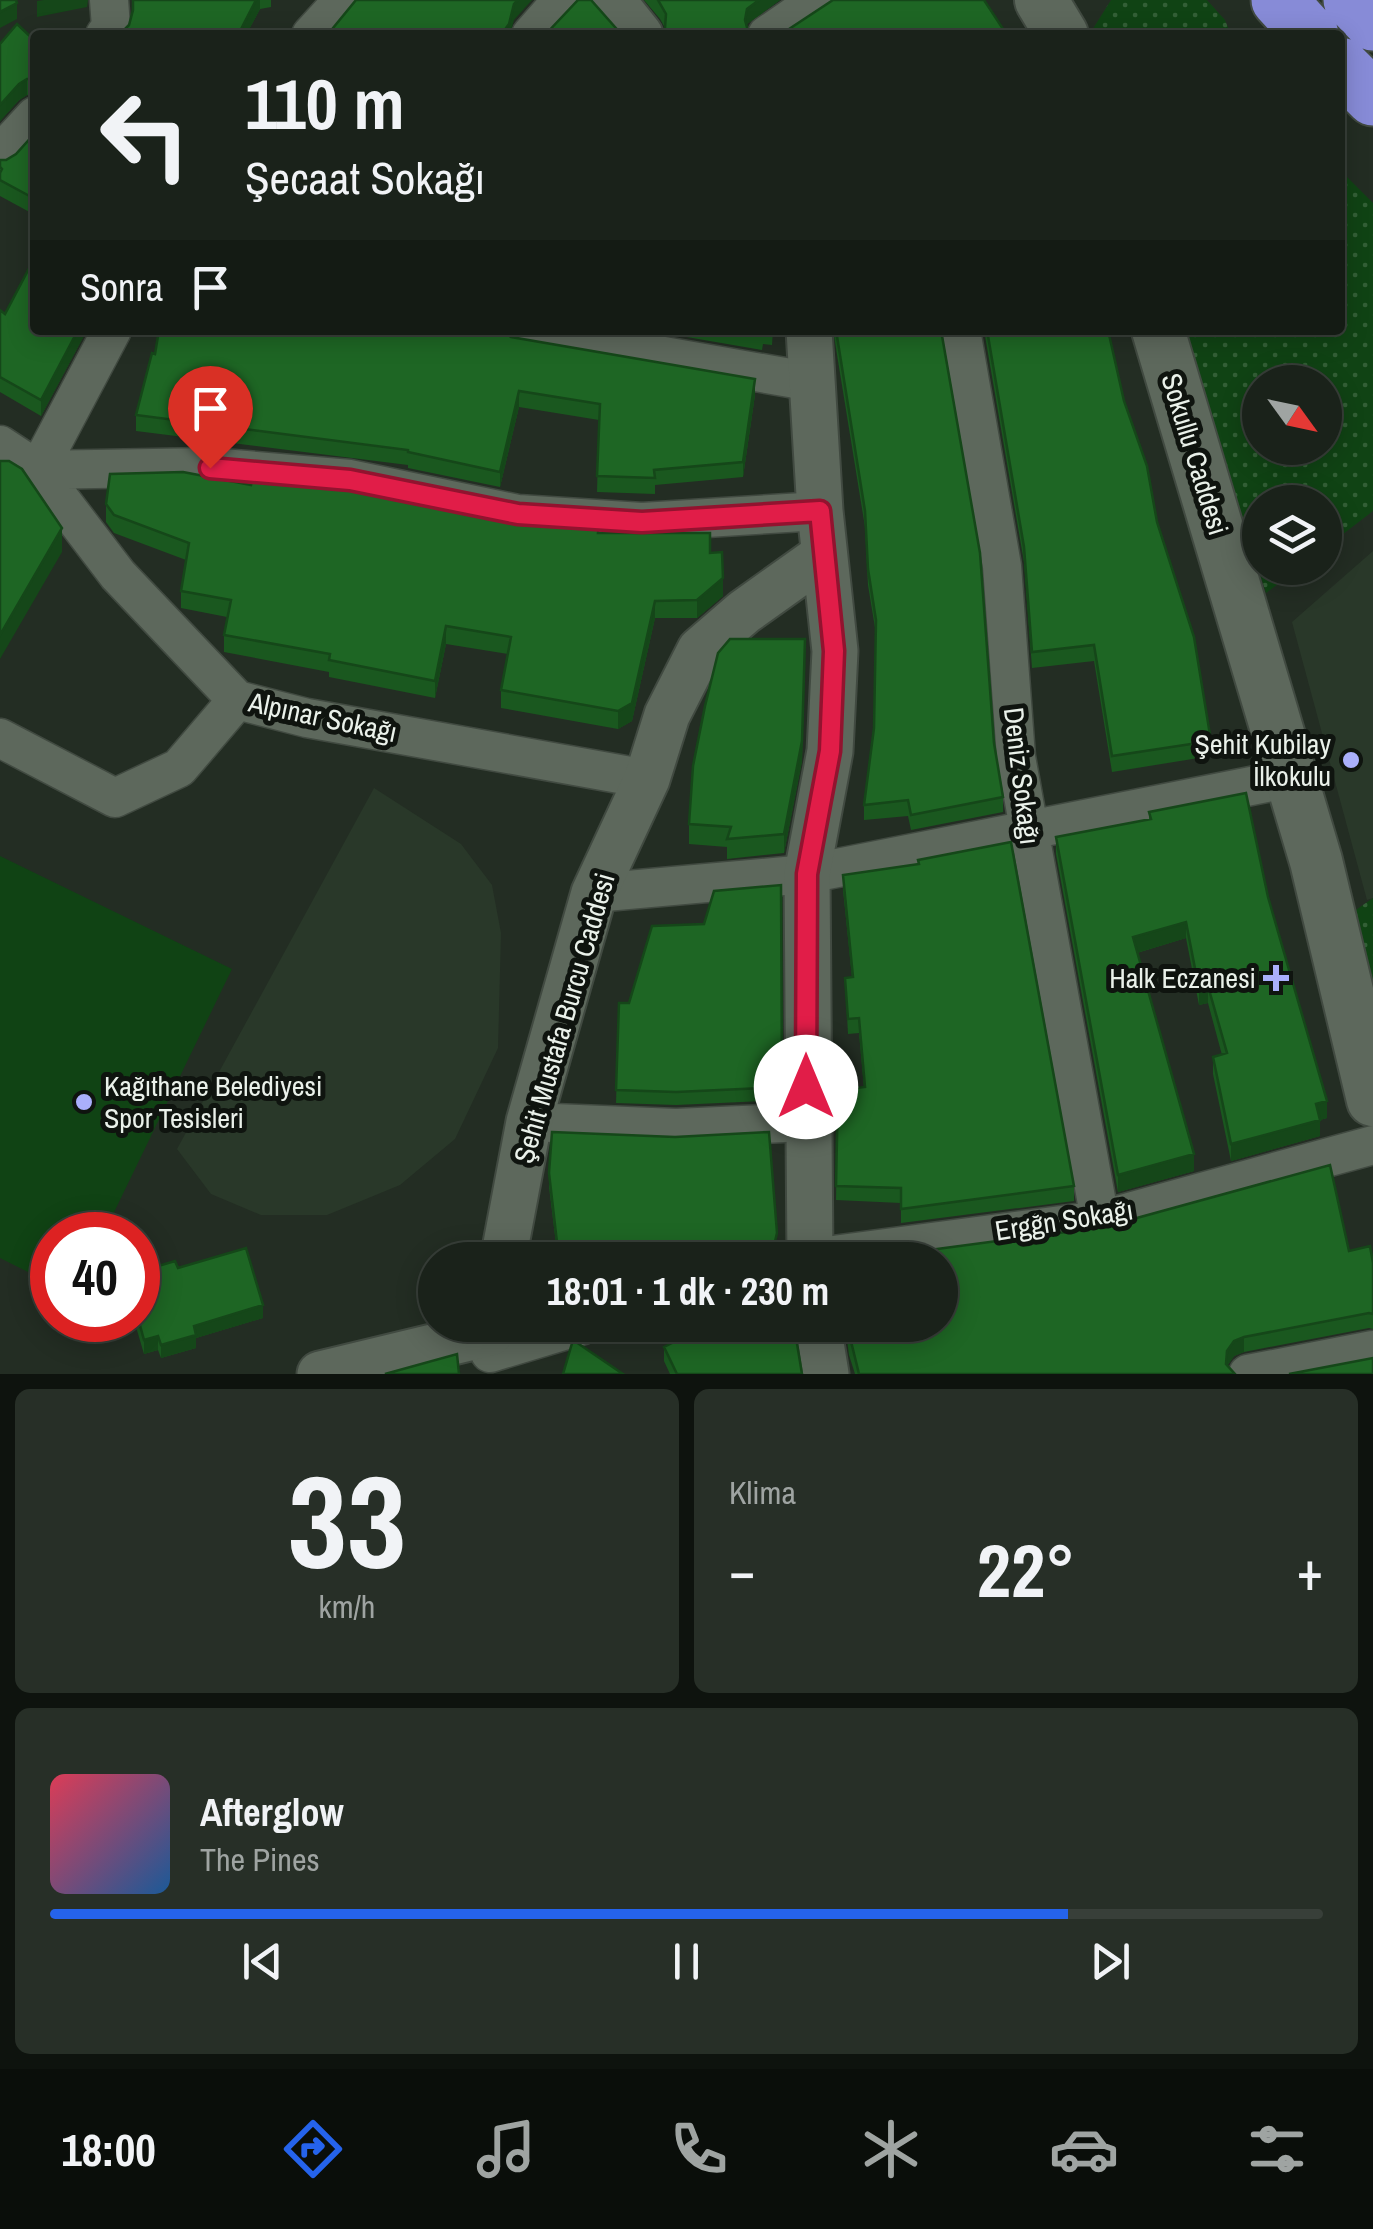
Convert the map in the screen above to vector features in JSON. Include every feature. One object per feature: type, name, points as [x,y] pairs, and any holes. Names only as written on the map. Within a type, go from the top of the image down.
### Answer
[{"type":"highway","points":[[1279,0],[1306,30]]},
{"type":"highway","points":[[1351,0],[1373,23]]},
{"type":"highway","points":[[1345,70],[1373,98]]},
{"type":"main road","points":[[1041,0],[1059,30]]},
{"type":"main road","name":"Sokullu Caddesi","points":[[1159,335],[1316,862],[1372,1095]]},
{"type":"street","points":[[109,0],[109,30]]},
{"type":"street","points":[[316,30],[343,0]]},
{"type":"street","points":[[535,30],[562,0]]},
{"type":"street","points":[[612,0],[636,30]]},
{"type":"street","points":[[774,30],[818,0]]},
{"type":"street","points":[[0,154],[30,121]]},
{"type":"street","points":[[38,470],[109,335]]},
{"type":"street","points":[[551,335],[813,382]]},
{"type":"street","points":[[804,1242],[807,874],[830,751],[834,651],[809,335]]},
{"type":"street","name":"Deniz Sokağı","points":[[962,335],[1002,566],[1016,757],[1100,1220]]},
{"type":"street","points":[[0,445],[38,470],[210,468],[350,480],[518,514],[822,533]]},
{"type":"street","name":"Alpınar Sokağı","points":[[38,470],[118,575],[237,700],[307,718],[648,778]]},
{"type":"street","name":"Şehit Mustafa Burcu Caddesi","points":[[507,1242],[529,1122],[594,893],[648,778],[666,714],[700,650],[744,612],[822,533]]},
{"type":"street","points":[[0,738],[115,798],[179,768],[237,700]]},
{"type":"street","points":[[594,893],[807,874],[1291,778]]},
{"type":"street","points":[[529,1122],[676,1128],[806,1122]]},
{"type":"street","name":"Ergğn Sokağı","points":[[933,1242],[1100,1220],[1373,1146]]},
{"type":"street","points":[[821,1342],[826,1374]]},
{"type":"street","points":[[320,1374],[490,1346]]},
{"type":"street","points":[[1248,1374],[1373,1350]]},
{"type":"shaded area","name":"Şehit Kubilay İlkokulu","points":[[1373,551],[1373,898],[1367,900],[1292,622],[1334,585],[1342,585],[1342,578]]},
{"type":"shaded area","points":[[374,788],[461,844],[492,885],[501,933],[498,1048],[455,1139],[400,1185],[327,1215],[261,1215],[211,1194],[177,1149]]},
{"type":"green space","points":[[1111,0],[1207,0],[1229,30],[1092,30]]},
{"type":"green space","points":[[1345,175],[1373,203],[1373,511],[1342,535],[1342,485],[1242,485],[1242,518],[1184,335],[1345,335]]},
{"type":"green space","name":"Kağıthane Belediyesi Spor Tesisleri","points":[[0,856],[232,969],[114,1212],[30,1212],[30,1273],[0,1258]]},
{"type":"green space","points":[[1373,898],[1373,997],[1350,914]]},
{"type":"building","points":[[0,0],[16,0],[17,3],[0,12]]},
{"type":"building","points":[[133,0],[256,0],[241,30],[124,30]]},
{"type":"building","points":[[356,0],[518,0],[505,30],[333,28]]},
{"type":"building","points":[[578,0],[591,0],[618,30],[550,30]]},
{"type":"building","points":[[658,0],[759,0],[747,9],[748,30],[664,30],[666,14]]},
{"type":"building","points":[[833,0],[984,0],[1004,30],[788,30]]},
{"type":"building","points":[[17,24],[30,36],[30,79],[19,84],[0,105],[0,44]]},
{"type":"building","points":[[30,139],[30,196],[0,180],[0,160],[16,154]]},
{"type":"building","points":[[30,266],[30,335],[75,335],[41,400],[0,377],[0,310],[5,314]]},
{"type":"building","points":[[158,335],[508,335],[755,379],[743,462],[654,470],[655,478],[597,476],[600,404],[519,391],[500,472],[408,450],[136,415],[152,353],[155,354]]},
{"type":"building","points":[[837,335],[942,335],[980,553],[994,743],[1003,797],[911,815],[908,800],[864,805],[874,728],[876,620],[865,511]]},
{"type":"building","points":[[988,335],[1109,335],[1124,401],[1147,466],[1157,522],[1194,637],[1211,741],[1112,756],[1094,645],[1032,652],[1024,547]]},
{"type":"building","points":[[0,461],[9,461],[22,469],[62,528],[0,635]]},
{"type":"building","points":[[183,472],[251,485],[252,479],[374,489],[490,517],[599,524],[598,533],[710,533],[710,553],[722,552],[723,578],[697,600],[655,601],[632,703],[618,711],[501,690],[511,637],[446,626],[435,681],[329,660],[330,654],[224,635],[231,600],[181,591],[189,543],[114,515],[106,504],[110,474]]},
{"type":"building","points":[[730,639],[805,639],[802,741],[784,834],[727,839],[731,827],[689,824],[693,766],[705,706],[718,653]]},
{"type":"building","points":[[1246,793],[1268,897],[1327,1101],[1316,1104],[1320,1120],[1231,1144],[1213,1057],[1227,1053],[1208,986],[1199,989],[1186,922],[1133,937],[1194,1154],[1118,1175],[1056,837],[1151,819],[1149,812]]},
{"type":"building","points":[[1011,842],[1074,1186],[901,1209],[901,1188],[836,1186],[838,1090],[865,1087],[859,1018],[848,1019],[845,978],[853,977],[843,875],[919,864],[918,860]]},
{"type":"building","points":[[781,885],[782,1082],[762,1082],[763,1088],[616,1090],[619,1003],[629,1003],[652,926],[704,924],[714,891]]},
{"type":"building","points":[[552,1132],[675,1137],[769,1132],[775,1242],[557,1242],[549,1173]]},
{"type":"building","points":[[1330,1165],[1349,1251],[1370,1246],[1373,1314],[1234,1341],[1227,1351],[1226,1364],[1235,1374],[859,1374],[851,1342],[958,1342],[958,1246],[1104,1227]]},
{"type":"building","points":[[246,1248],[263,1305],[194,1326],[196,1335],[161,1345],[160,1265],[175,1261],[178,1268]]},
{"type":"building","points":[[572,1342],[576,1342],[623,1374],[563,1374]]},
{"type":"building","points":[[674,1342],[797,1342],[802,1374],[677,1374],[664,1347]]},
{"type":"building","points":[[457,1354],[459,1374],[385,1374]]},
{"type":"building","points":[[1373,1358],[1373,1374],[1289,1374]]},
{"type":"place","name":"Şehit Kubilay İlkokulu","points":[[1351,760]]},
{"type":"place","name":"Halk Eczanesi","points":[[1276,978]]},
{"type":"place","name":"Kağıthane Belediyesi Spor Tesisleri","points":[[84,1102]]},
{"type":"route","points":[[210,468],[350,480],[518,514],[642,522],[820,511],[834,651],[830,751],[807,874],[806,1087]]}]
